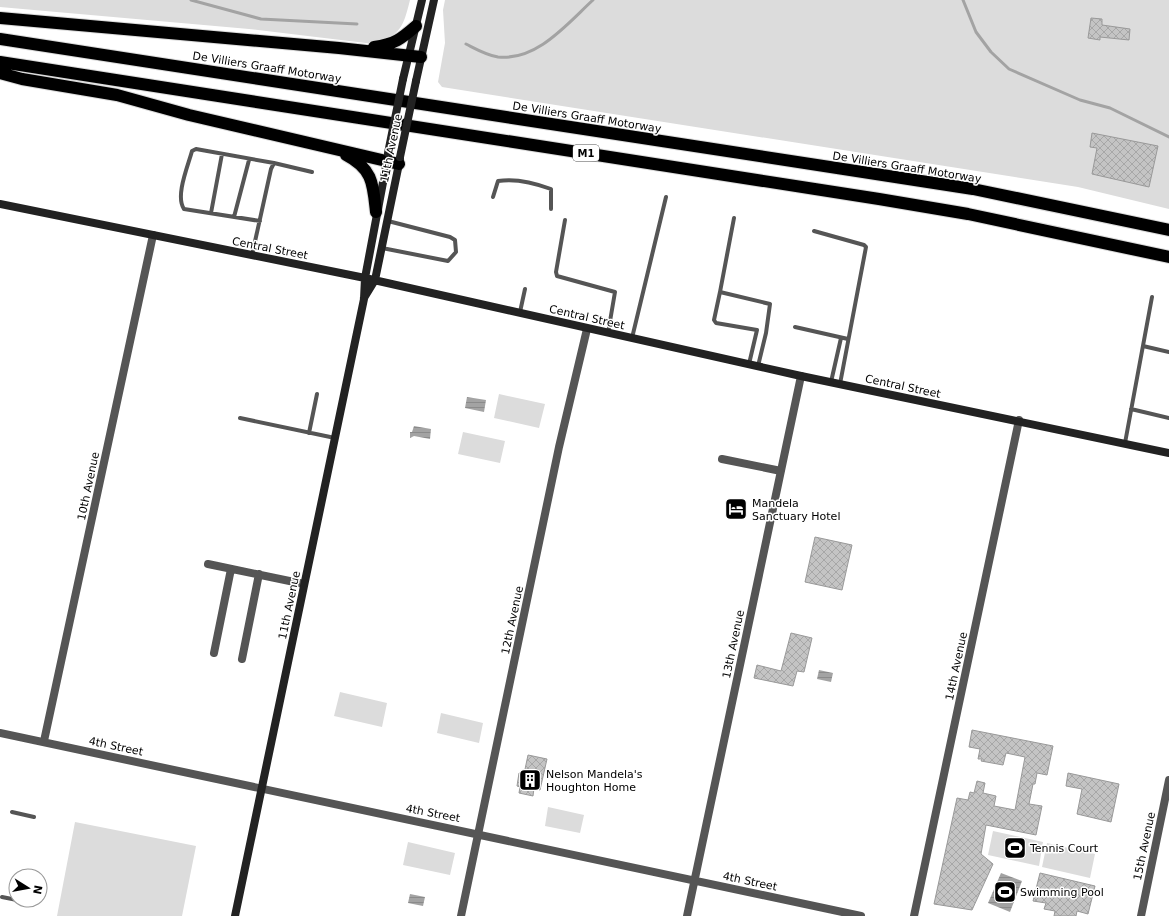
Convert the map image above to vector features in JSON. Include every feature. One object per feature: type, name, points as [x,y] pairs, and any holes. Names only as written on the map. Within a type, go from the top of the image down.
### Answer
[{"type":"highway","points":[[0,18],[415,56]]},
{"type":"highway","points":[[339,48],[388,45],[399,40],[416,26]]},
{"type":"highway","name":"De Villiers Graaff Motorway","points":[[0,39],[973,189],[1169,230]]},
{"type":"highway","name":"M1","points":[[0,62],[879,199],[968,214],[1169,257]]},
{"type":"highway","points":[[0,73],[22,79],[117,95],[189,115],[337,149],[393,159]]},
{"type":"highway","points":[[337,149],[355,160],[370,176],[376,212]]},
{"type":"main road","name":"11th Avenue","points":[[235,916],[364,298],[365,278],[376,212],[416,81],[416,26],[422,0]]},
{"type":"main road","name":"11th Avenue","points":[[364,298],[375,280],[388,221],[393,159],[403,79],[415,56],[434,0]]},
{"type":"main road","name":"Central Street","points":[[0,204],[375,280],[520,312],[608,334],[1169,453]]},
{"type":"street","name":"10th Avenue","points":[[44,741],[153,235]]},
{"type":"street","name":"12th Avenue","points":[[461,916],[586,329]]},
{"type":"street","name":"13th Avenue","points":[[687,916],[801,376]]},
{"type":"street","name":"14th Avenue","points":[[914,916],[1019,420]]},
{"type":"street","points":[[722,458],[781,471]]},
{"type":"street","points":[[208,564],[304,584]]},
{"type":"street","points":[[214,653],[231,569]]},
{"type":"street","points":[[242,659],[259,574]]},
{"type":"street","name":"4th Street","points":[[0,733],[44,741],[262,790],[478,833],[862,916]]},
{"type":"street","name":"15th Avenue","points":[[1141,916],[1169,780]]},
{"type":"lane","points":[[260,221],[184,209],[180,204],[180,196],[192,151],[200,149],[312,172]]},
{"type":"lane","points":[[210,213],[222,154]]},
{"type":"lane","points":[[234,217],[249,160]]},
{"type":"lane","points":[[252,256],[271,169],[274,163]]},
{"type":"lane","points":[[493,197],[498,181],[514,180],[551,189],[551,209]]},
{"type":"lane","points":[[632,339],[666,197]]},
{"type":"lane","points":[[734,218],[714,320],[716,324],[757,330],[766,333]]},
{"type":"lane","points":[[565,220],[556,272],[558,276],[615,292],[608,334]]},
{"type":"lane","points":[[382,248],[448,261],[456,252],[455,240],[450,236],[388,221]]},
{"type":"lane","points":[[814,231],[864,245],[866,247],[840,384]]},
{"type":"lane","points":[[520,312],[526,289]]},
{"type":"lane","points":[[720,292],[770,304],[766,333],[758,366]]},
{"type":"lane","points":[[1125,443],[1152,298]]},
{"type":"lane","points":[[794,327],[848,339]]},
{"type":"lane","points":[[749,364],[757,330]]},
{"type":"lane","points":[[831,382],[840,338]]},
{"type":"lane","points":[[1143,346],[1169,352]]},
{"type":"lane","points":[[309,433],[317,394]]},
{"type":"lane","points":[[1131,409],[1169,418]]},
{"type":"lane","points":[[240,418],[335,438]]},
{"type":"lane","points":[[12,812],[34,817]]},
{"type":"lane","points":[[2,897],[8,898]]},
{"type":"shaded area","points":[[0,0],[410,0],[403,24],[400,29],[390,37],[374,44],[249,29],[0,7]]},
{"type":"shaded area","points":[[445,0],[1169,0],[1169,209],[1078,187],[442,87],[438,82],[445,43],[443,10]]},
{"type":"shaded area","points":[[499,394],[545,404],[539,428],[494,418]]},
{"type":"shaded area","points":[[467,397],[486,400],[484,412],[465,408]]},
{"type":"shaded area","points":[[414,426],[431,429],[430,439],[414,436],[410,438],[410,432],[412,432]]},
{"type":"shaded area","points":[[463,432],[505,441],[500,463],[458,454]]},
{"type":"shaded area","points":[[819,670],[833,673],[831,682],[817,679]]},
{"type":"shaded area","points":[[340,692],[387,703],[382,727],[334,716]]},
{"type":"shaded area","points":[[441,713],[483,723],[479,743],[437,733]]},
{"type":"shaded area","points":[[548,807],[584,815],[580,833],[545,826]]},
{"type":"shaded area","points":[[75,822],[196,846],[182,916],[57,916]]},
{"type":"shaded area","name":"Tennis Court","points":[[993,831],[1043,842],[1039,866],[988,855]]},
{"type":"shaded area","points":[[408,842],[455,853],[450,875],[403,865]]},
{"type":"shaded area","name":"Tennis Court","points":[[1047,843],[1095,854],[1090,878],[1042,867]]},
{"type":"shaded area","name":"Swimming Pool","points":[[1001,873],[1022,881],[1010,912],[988,903]]},
{"type":"shaded area","points":[[410,894],[425,897],[423,906],[408,903]]},
{"type":"building","points":[[1091,18],[1102,19],[1102,25],[1130,29],[1129,40],[1100,37],[1100,40],[1088,38]]},
{"type":"building","points":[[1092,133],[1158,146],[1149,187],[1092,174],[1097,148],[1090,147]]},
{"type":"building","points":[[815,537],[852,545],[842,590],[805,582]]},
{"type":"building","points":[[791,633],[812,638],[804,672],[797,671],[793,686],[754,678],[757,665],[781,671]]},
{"type":"building","points":[[972,730],[1053,746],[1047,775],[1037,773],[1029,804],[1042,806],[1036,835],[986,825],[981,854],[993,864],[972,910],[934,904],[957,798],[968,800],[970,792],[974,793],[977,781],[985,783],[983,793],[996,796],[994,806],[1015,810],[1025,757],[1006,753],[1003,765],[981,761],[982,759],[978,759],[980,749],[969,747]]},
{"type":"building","name":"Nelson Mandela's Houghton Home","points":[[528,755],[547,759],[540,790],[534,788],[533,796],[519,793],[520,787],[517,786],[519,773],[524,774]]},
{"type":"building","points":[[1068,773],[1119,784],[1111,822],[1077,814],[1082,789],[1066,786]]},
{"type":"building","points":[[1040,873],[1095,886],[1088,914],[1077,911],[1076,916],[1054,916],[1055,911],[1044,909],[1046,903],[1033,901]]},
{"type":"waterway","points":[[191,0],[261,19],[357,24]]},
{"type":"waterway","points":[[466,44],[498,57],[512,57],[526,53],[538,47],[562,30],[593,0]]},
{"type":"waterway","points":[[963,0],[976,32],[991,52],[1009,69],[1080,100],[1110,108],[1169,137]]},
{"type":"place","name":"Mandela Sanctuary Hotel","points":[[736,509]]},
{"type":"place","name":"Nelson Mandela's Houghton Home","points":[[530,780]]},
{"type":"place","name":"Tennis Court","points":[[1015,848]]},
{"type":"place","name":"Swimming Pool","points":[[1005,892]]}]
